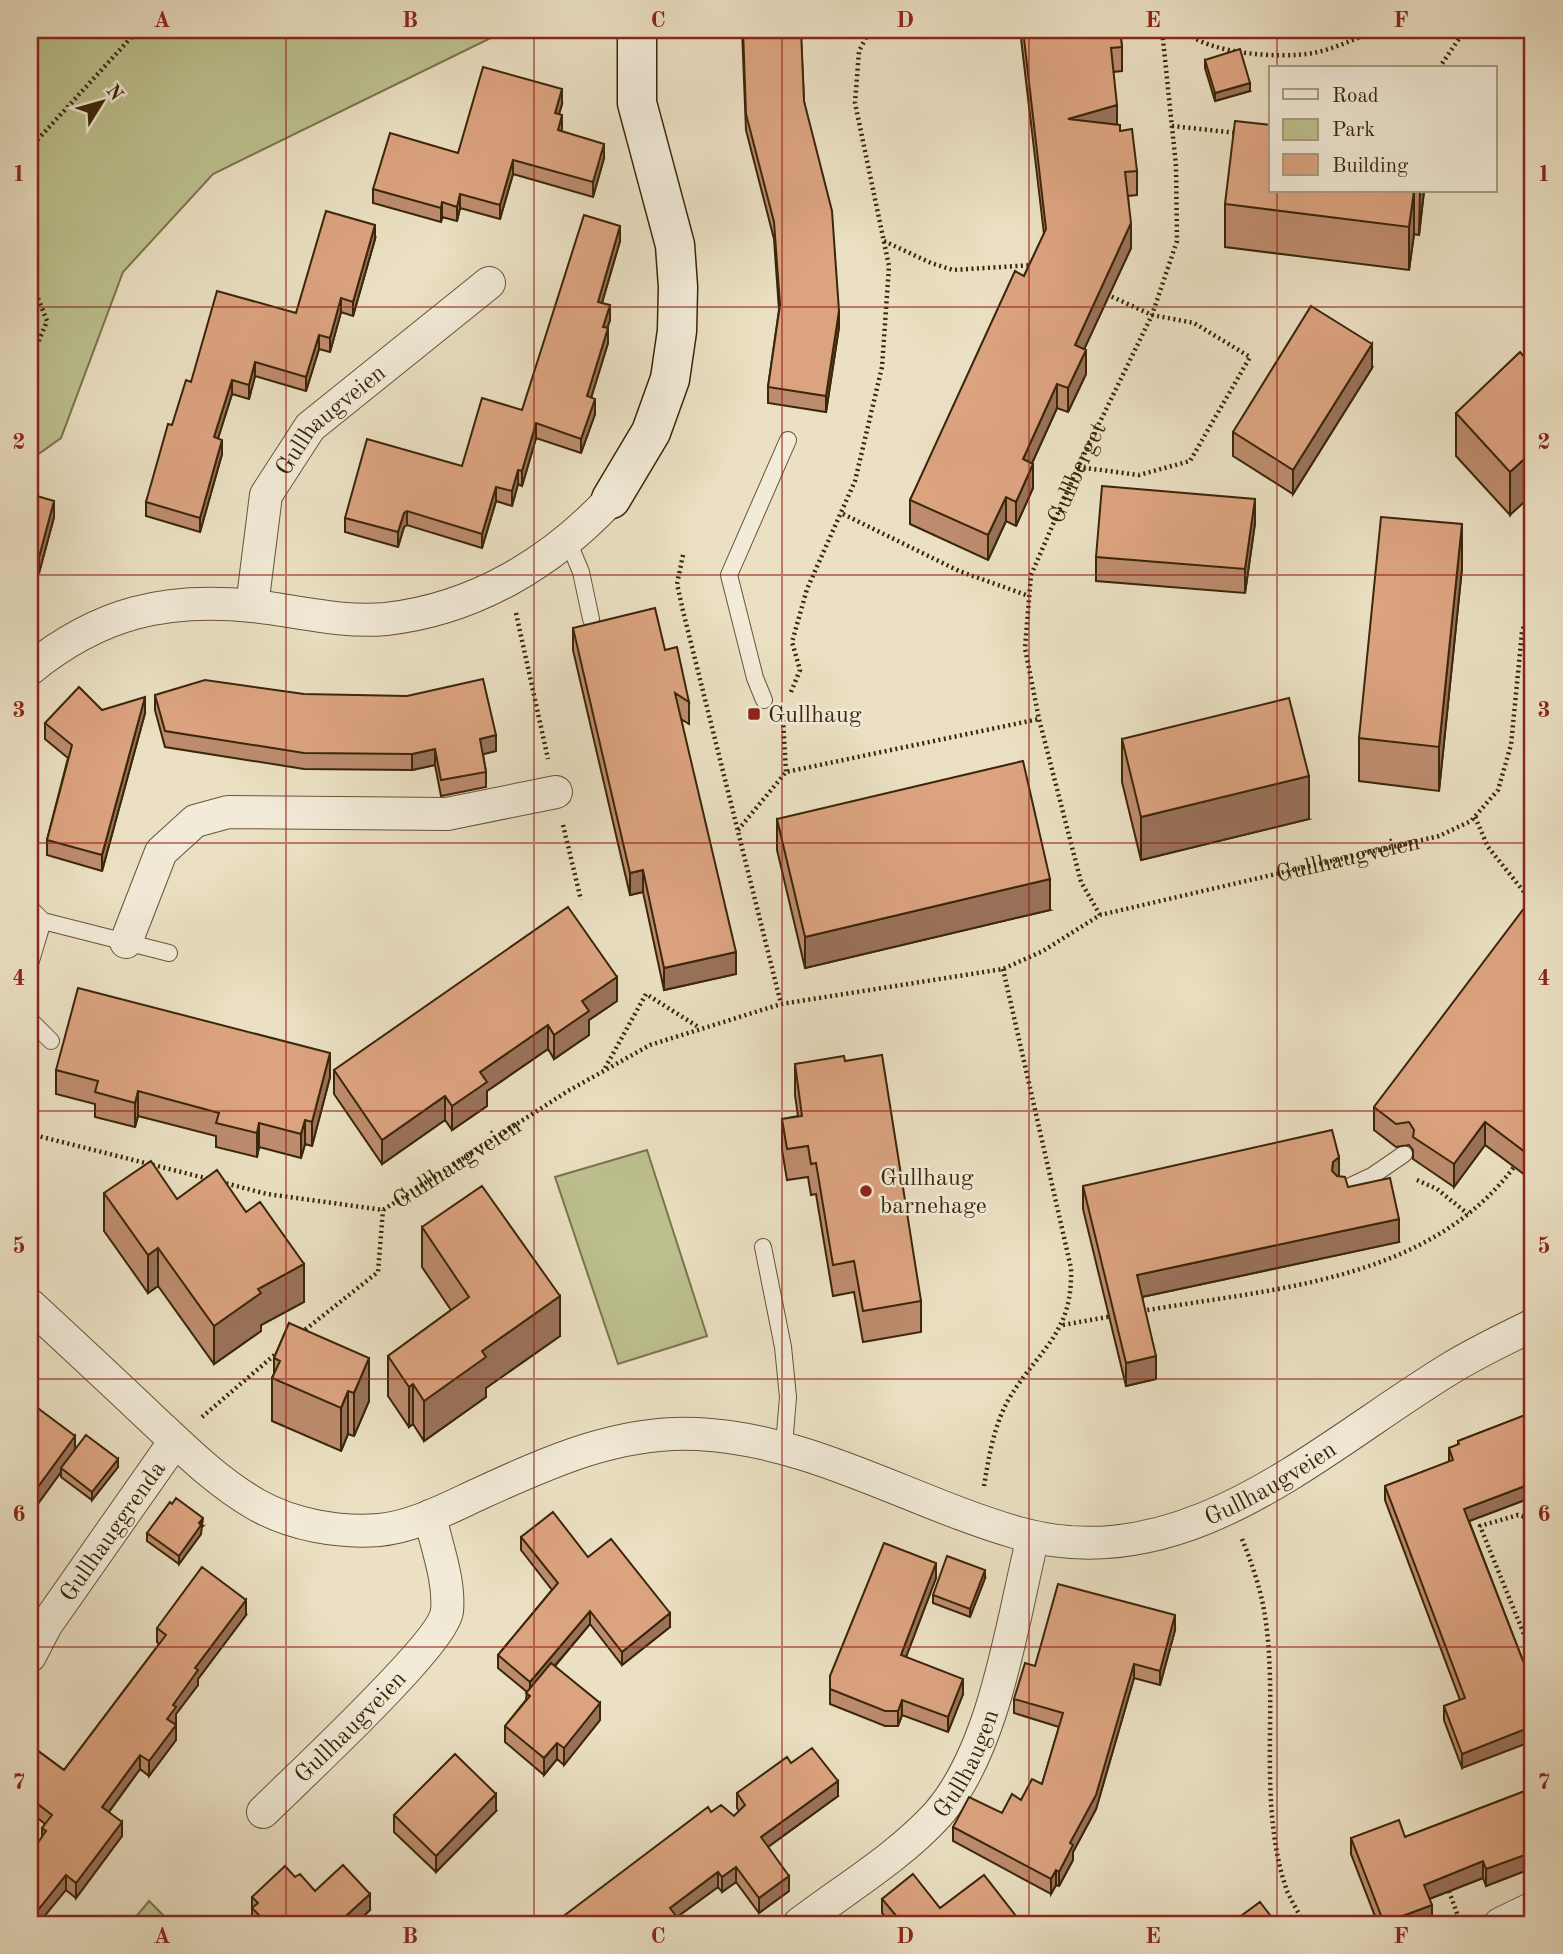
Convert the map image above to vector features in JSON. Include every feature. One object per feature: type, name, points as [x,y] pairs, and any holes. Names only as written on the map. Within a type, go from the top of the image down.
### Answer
[{"type":"street","points":[[30,669],[76,635],[132,611],[168,605],[252,606],[338,619],[386,619],[471,597],[509,582],[568,541],[611,499],[651,432],[670,379],[677,331],[678,287],[674,246],[637,103],[637,30]]},
{"type":"street","name":"Gullhaugveien","points":[[252,606],[266,495],[310,427],[489,283]]},
{"type":"street","points":[[126,942],[161,852],[195,821],[228,812],[447,814],[556,793]]},
{"type":"street","name":"Gullhaugveien","points":[[30,1305],[220,1480],[256,1505],[291,1520],[337,1530],[382,1530],[429,1516],[542,1465],[600,1444],[656,1436],[698,1434],[784,1446],[836,1462],[978,1521],[1033,1537],[1120,1542],[1174,1531],[1231,1510],[1452,1368],[1533,1325]]},
{"type":"street","name":"Gullhauggrenda","points":[[30,1656],[38,1619],[175,1441]]},
{"type":"street","name":"Gullhaugveien","points":[[263,1812],[395,1681],[431,1640],[447,1614],[447,1593],[429,1516]]},
{"type":"street","name":"Gullhaugen","points":[[799,1924],[909,1841],[938,1813],[957,1786],[992,1706],[1033,1537]]},
{"type":"street","points":[[1500,1924],[1533,1908]]},
{"type":"lane","points":[[764,700],[755,678],[729,575],[788,440]]},
{"type":"lane","points":[[568,541],[581,572],[591,619]]},
{"type":"lane","points":[[30,908],[43,920],[169,953]]},
{"type":"lane","points":[[30,964],[43,920]]},
{"type":"lane","points":[[30,1020],[51,1041]]},
{"type":"lane","points":[[1342,1190],[1373,1176],[1404,1154]]},
{"type":"lane","points":[[764,1247],[783,1347],[788,1397],[784,1446]]},
{"type":"path","points":[[30,148],[138,30]]},
{"type":"path","points":[[787,702],[800,670],[792,642],[807,589],[855,481],[882,367],[888,266],[855,103],[859,51],[870,30]]},
{"type":"path","name":"Gullberget","points":[[1100,915],[1081,882],[1039,719],[1025,648],[1031,575],[1152,315],[1177,241],[1176,166],[1162,30]]},
{"type":"path","points":[[1183,30],[1193,39],[1216,48],[1263,53],[1312,53],[1379,30]]},
{"type":"path","points":[[1440,66],[1465,30]]},
{"type":"path","points":[[1172,126],[1246,134]]},
{"type":"path","points":[[883,241],[953,270],[1043,264]]},
{"type":"path","points":[[30,278],[47,321],[30,362]]},
{"type":"path","points":[[1079,467],[1139,475],[1190,461],[1250,357],[1194,323],[1152,315],[1108,295]]},
{"type":"path","points":[[842,514],[959,571],[1029,596]]},
{"type":"path","points":[[683,555],[677,583],[781,1004]]},
{"type":"path","points":[[509,582],[581,901]]},
{"type":"path","name":"Gullhaugveien","points":[[30,1133],[267,1194],[383,1210],[603,1071],[650,1045],[781,1004],[1003,969],[1043,951],[1100,915],[1438,836],[1475,817],[1498,790],[1511,745],[1522,632],[1533,600]]},
{"type":"path","points":[[783,713],[786,772]]},
{"type":"path","points":[[738,830],[786,772],[1039,719]]},
{"type":"path","points":[[1475,817],[1488,847],[1533,903]]},
{"type":"path","points":[[978,1521],[996,1426],[1009,1398],[1063,1325],[1072,1295],[1071,1268],[1003,969]]},
{"type":"path","points":[[603,1071],[646,994],[701,1029]]},
{"type":"path","points":[[1130,1313],[1343,1275],[1409,1251],[1442,1235],[1468,1214],[1521,1158]]},
{"type":"path","points":[[1373,1176],[1381,1180],[1415,1179],[1426,1182],[1468,1214]]},
{"type":"path","points":[[295,1338],[378,1272],[383,1210]]},
{"type":"path","points":[[1063,1325],[1117,1316]]},
{"type":"path","points":[[175,1441],[284,1347]]},
{"type":"path","points":[[1231,1510],[1264,1609],[1270,1677],[1271,1790],[1275,1832],[1287,1891],[1304,1924]]},
{"type":"path","points":[[1530,1649],[1480,1526],[1518,1515],[1533,1519]]},
{"type":"path","points":[[1443,1876],[1461,1924]]},
{"type":"green space","points":[[30,30],[507,30],[213,174],[123,272],[61,438],[30,460]]},
{"type":"green space","points":[[647,1150],[707,1336],[618,1364],[555,1177]]},
{"type":"green space","points":[[149,1901],[172,1924],[130,1924]]},
{"type":"building","points":[[743,30],[801,30],[804,101],[832,211],[839,311],[826,396],[768,387],[780,305],[774,222],[746,114]]},
{"type":"building","points":[[1023,30],[1120,30],[1122,47],[1111,48],[1117,105],[1068,119],[1120,125],[1120,131],[1132,129],[1137,171],[1125,172],[1131,223],[1075,345],[1086,350],[1068,388],[1057,384],[1023,459],[1033,464],[1016,502],[1006,497],[988,535],[910,500],[1015,271],[1024,276],[1046,229]]},
{"type":"building","points":[[1240,49],[1250,83],[1215,93],[1205,60]]},
{"type":"building","points":[[483,67],[562,89],[555,113],[562,115],[558,130],[604,144],[593,182],[513,160],[500,205],[460,194],[457,207],[442,202],[441,208],[373,189],[390,133],[458,153]]},
{"type":"building","points":[[1235,121],[1269,125],[1269,192],[1414,192],[1409,227],[1225,204]]},
{"type":"building","points":[[326,211],[375,225],[353,302],[341,298],[330,338],[319,335],[306,377],[255,362],[249,385],[232,380],[214,437],[222,440],[200,518],[146,502],[168,424],[172,425],[186,380],[191,382],[217,291],[296,313]]},
{"type":"building","points":[[584,215],[620,226],[598,302],[610,305],[603,327],[608,328],[587,396],[595,399],[581,439],[536,423],[522,471],[518,470],[512,491],[496,487],[482,534],[407,511],[398,532],[345,518],[367,439],[462,466],[482,398],[522,410]]},
{"type":"building","points":[[1311,306],[1372,344],[1293,470],[1233,432]]},
{"type":"building","points":[[1520,352],[1526,359],[1533,352],[1533,451],[1510,472],[1456,413]]},
{"type":"building","points":[[1102,486],[1255,499],[1245,569],[1096,557]]},
{"type":"building","points":[[30,494],[54,501],[39,557],[30,554]]},
{"type":"building","points":[[1381,517],[1462,524],[1439,747],[1359,738]]},
{"type":"building","points":[[655,608],[665,650],[677,647],[689,702],[675,693],[736,952],[664,968],[643,870],[630,873],[573,628]]},
{"type":"building","points":[[483,679],[496,735],[480,739],[486,772],[441,780],[435,749],[412,754],[304,753],[165,731],[155,695],[205,680],[304,694],[407,696]]},
{"type":"building","points":[[79,687],[102,710],[145,697],[102,855],[47,840],[72,745],[45,723]]},
{"type":"building","points":[[1289,698],[1309,776],[1141,817],[1122,739]]},
{"type":"building","points":[[1023,761],[1050,879],[805,937],[777,819]]},
{"type":"building","points":[[1528,903],[1533,907],[1533,1158],[1485,1122],[1454,1164],[1413,1137],[1414,1130],[1409,1122],[1396,1124],[1374,1107]]},
{"type":"building","points":[[568,907],[617,977],[582,1001],[589,1011],[554,1035],[548,1025],[480,1072],[487,1082],[452,1106],[445,1096],[382,1140],[334,1070]]},
{"type":"building","points":[[78,988],[330,1053],[312,1122],[305,1120],[301,1134],[259,1123],[257,1133],[216,1123],[219,1113],[138,1091],[135,1103],[95,1092],[98,1081],[56,1070]]},
{"type":"building","points":[[882,1055],[921,1301],[863,1311],[854,1261],[833,1265],[816,1163],[811,1164],[808,1146],[787,1149],[782,1119],[802,1116],[795,1064],[844,1056],[845,1061]]},
{"type":"building","points":[[1332,1130],[1339,1157],[1333,1162],[1332,1171],[1337,1176],[1345,1177],[1348,1187],[1390,1178],[1399,1219],[1137,1275],[1156,1356],[1126,1363],[1083,1186]]},
{"type":"building","points":[[151,1161],[177,1199],[217,1170],[246,1212],[260,1202],[304,1264],[258,1289],[261,1293],[214,1326],[158,1248],[148,1255],[104,1193]]},
{"type":"building","points":[[482,1186],[560,1296],[482,1351],[486,1357],[424,1401],[413,1384],[409,1387],[388,1356],[469,1297],[422,1227]]},
{"type":"building","points":[[289,1323],[369,1358],[354,1393],[348,1391],[341,1408],[272,1378],[280,1361],[274,1358]]},
{"type":"building","points":[[31,1403],[75,1436],[32,1495],[30,1494]]},
{"type":"building","points":[[1533,1412],[1533,1483],[1464,1509],[1523,1661],[1532,1657],[1533,1659],[1533,1726],[1462,1754],[1444,1706],[1465,1698],[1385,1486],[1453,1460],[1449,1448],[1459,1444],[1458,1441]]},
{"type":"building","points":[[86,1435],[118,1459],[92,1492],[61,1468]]},
{"type":"building","points":[[176,1498],[203,1518],[179,1556],[147,1533]]},
{"type":"building","points":[[553,1512],[588,1557],[611,1539],[670,1613],[622,1652],[590,1611],[530,1682],[498,1655],[558,1583],[521,1537]]},
{"type":"building","points":[[884,1543],[936,1563],[901,1655],[963,1679],[948,1717],[902,1700],[898,1711],[885,1711],[830,1689],[830,1676]]},
{"type":"building","points":[[947,1556],[985,1570],[970,1609],[933,1595]]},
{"type":"building","points":[[202,1567],[246,1600],[195,1668],[198,1670],[173,1705],[176,1707],[167,1719],[176,1725],[149,1761],[140,1755],[102,1807],[122,1822],[76,1883],[66,1875],[30,1920],[30,1854],[46,1831],[42,1828],[52,1815],[30,1798],[30,1745],[64,1770],[166,1635],[157,1628]]},
{"type":"building","points":[[1058,1584],[1175,1615],[1160,1671],[1134,1664],[1096,1795],[1070,1843],[1073,1845],[1059,1872],[1056,1870],[1051,1879],[953,1827],[969,1797],[1002,1813],[1012,1794],[1021,1800],[1032,1779],[1042,1784],[1063,1713],[1014,1699],[1025,1663],[1035,1666]]},
{"type":"building","points":[[551,1663],[600,1703],[564,1748],[557,1743],[544,1758],[505,1726],[530,1696],[526,1693]]},
{"type":"building","points":[[812,1748],[838,1781],[761,1837],[789,1876],[759,1898],[736,1867],[722,1877],[718,1872],[670,1908],[682,1924],[553,1924],[708,1807],[711,1812],[721,1805],[734,1816],[745,1805],[737,1793],[787,1757],[791,1763]]},
{"type":"building","points":[[455,1754],[496,1794],[436,1856],[394,1815]]},
{"type":"building","points":[[1533,1788],[1533,1852],[1486,1869],[1483,1861],[1424,1885],[1432,1905],[1384,1923],[1351,1838],[1399,1820],[1405,1837]]},
{"type":"building","points":[[343,1865],[370,1894],[337,1924],[258,1924],[263,1919],[252,1908],[258,1903],[252,1897],[285,1866],[295,1877],[300,1874],[315,1891]]},
{"type":"building","points":[[913,1874],[940,1908],[984,1875],[1019,1920],[1013,1924],[903,1924],[882,1899]]},
{"type":"building","points":[[1260,1902],[1277,1924],[1230,1924]]},
{"type":"place","name":"Gullhaug","points":[[754,714]]},
{"type":"place","name":"Gullhaug barnehage","points":[[866,1191]]}]
